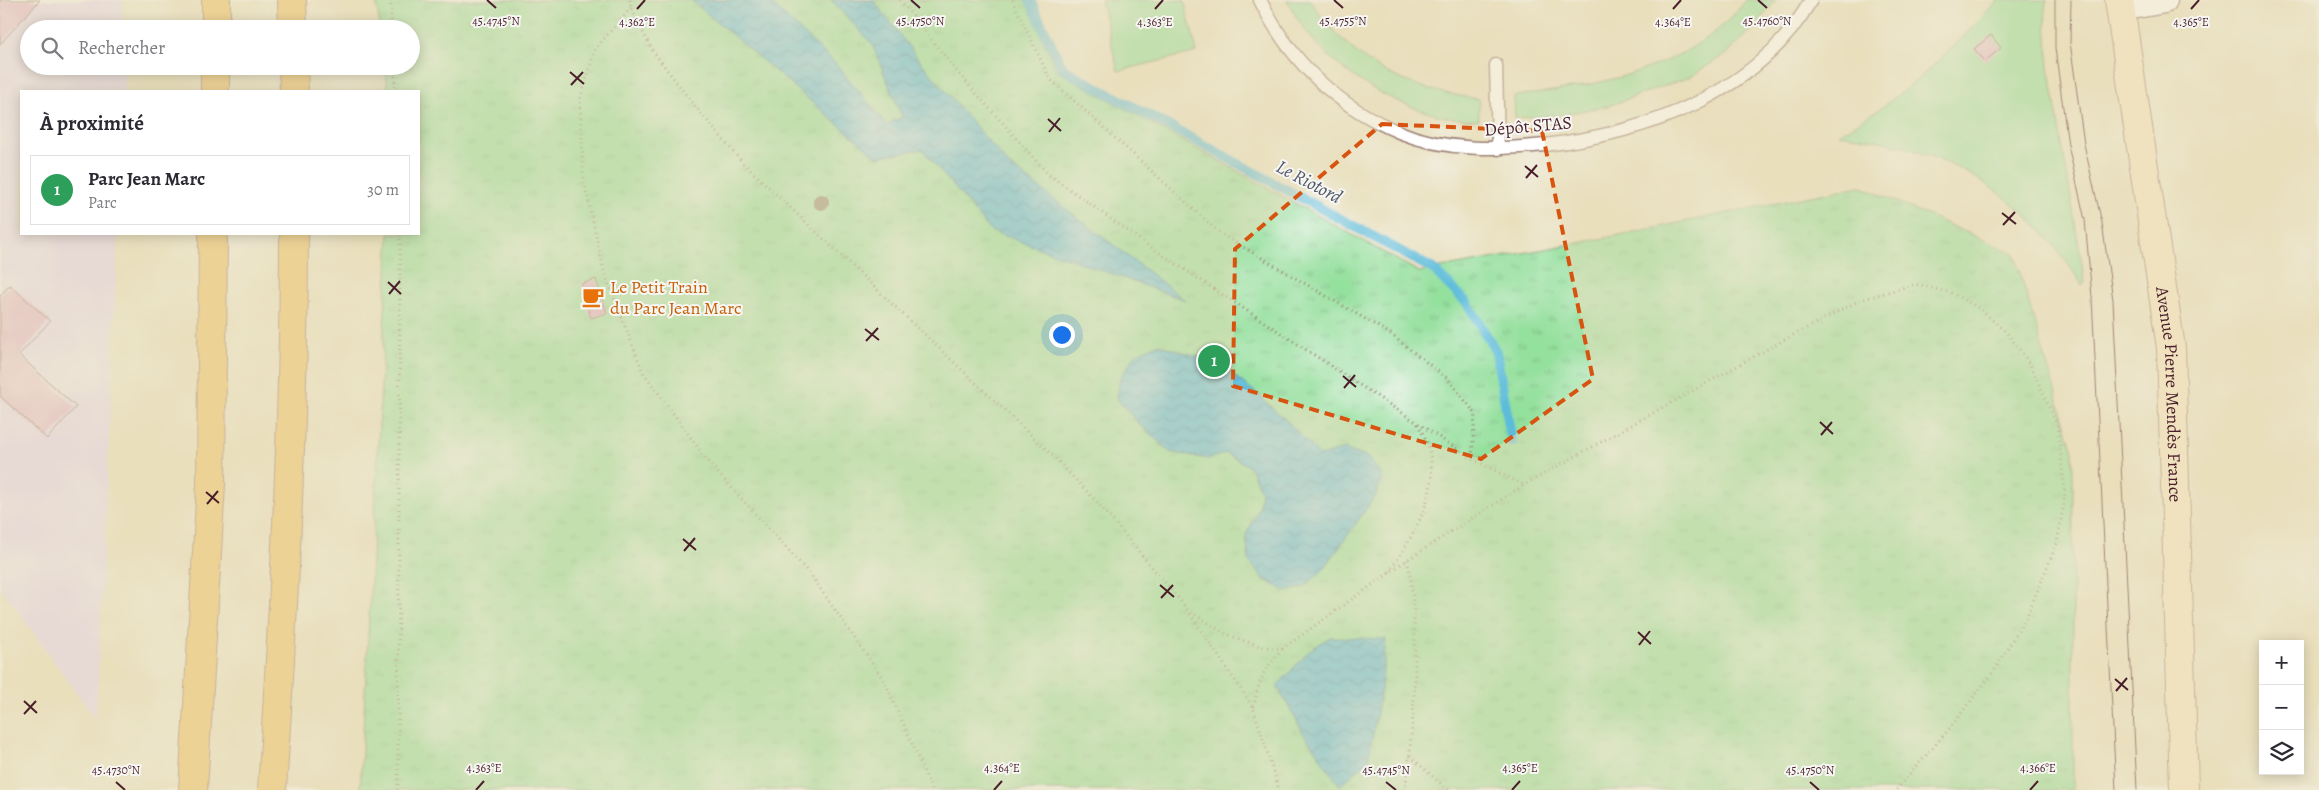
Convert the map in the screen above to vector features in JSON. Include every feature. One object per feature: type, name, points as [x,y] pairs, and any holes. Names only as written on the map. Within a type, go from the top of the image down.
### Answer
[{"type":"highway","points":[[216,0],[216,20]]},
{"type":"highway","points":[[292,0],[293,20]]},
{"type":"highway","points":[[215,75],[215,90]]},
{"type":"highway","points":[[293,75],[294,90]]},
{"type":"highway","points":[[193,790],[211,484],[214,235]]},
{"type":"highway","points":[[272,790],[284,600],[290,460],[294,235]]},
{"type":"main road","name":"Avenue Pierre Mendès France","points":[[2119,4],[2171,348],[2184,790]]},
{"type":"street","points":[[2119,4],[2164,0]]},
{"type":"lane","name":"Dépôt STAS","points":[[1260,0],[1274,28],[1297,60],[1321,84],[1346,104],[1401,132],[1465,147],[1498,149],[1562,143],[1597,137],[1666,117],[1696,104],[1724,88],[1768,54],[1789,32],[1811,0]]},
{"type":"lane","points":[[1496,65],[1498,149]]},
{"type":"path","points":[[390,0],[391,20]]},
{"type":"path","points":[[630,0],[631,8],[652,50],[688,99],[743,163],[1050,453],[1098,502],[1189,612],[1253,708],[1278,790]]},
{"type":"path","points":[[900,0],[958,73],[1048,174],[1146,244],[1472,458],[1524,485]]},
{"type":"path","points":[[1012,0],[1050,80],[1221,234],[1389,333],[1448,378],[1475,413],[1472,458]]},
{"type":"path","points":[[631,8],[595,49],[580,100],[584,182],[605,275],[642,372],[710,464],[810,574],[874,666],[885,682],[932,790]]},
{"type":"path","points":[[395,75],[396,90]]},
{"type":"path","points":[[398,790],[400,235]]},
{"type":"path","points":[[1253,708],[1258,681],[1267,666],[1282,649],[1387,574],[1524,485],[1780,342],[1860,300],[1916,284],[1952,293],[1980,309],[2007,333],[2030,364],[2058,428],[2066,497],[2056,543],[2026,616],[1994,671],[1950,728],[1896,790]]},
{"type":"path","points":[[1387,574],[1414,535],[1428,501],[1432,476],[1429,449],[1416,420]]},
{"type":"path","points":[[1405,790],[1410,755],[1416,661],[1411,574],[1408,560]]},
{"type":"path","points":[[1189,612],[1226,634],[1259,646],[1282,649]]},
{"type":"path","points":[[1410,755],[1448,790]]},
{"type":"highlighted area","points":[[1382,124],[1542,131],[1593,379],[1481,459],[1233,386],[1235,249]]},
{"type":"shaded area","points":[[0,0],[122,0],[123,20],[20,20],[20,75],[124,75],[124,90],[20,90],[20,235],[118,235],[96,719],[0,587]]},
{"type":"green space","points":[[376,0],[1026,0],[1057,71],[1419,272],[1600,239],[1860,186],[2014,253],[2073,451],[2073,790],[360,790],[389,235],[420,235],[420,90],[388,90],[386,75],[420,75],[420,20],[379,20]]},
{"type":"green space","points":[[1101,0],[1184,0],[1197,52],[1118,71]]},
{"type":"green space","points":[[1287,0],[1310,0],[1344,41],[1382,70],[1426,88],[1479,99],[1479,120],[1437,115],[1414,108],[1370,87],[1331,58],[1299,21]]},
{"type":"green space","points":[[1746,0],[1776,0],[1755,27],[1726,54],[1690,77],[1608,106],[1559,115],[1515,118],[1514,96],[1577,87],[1609,80],[1671,58],[1699,43],[1725,24]]},
{"type":"green space","points":[[1998,0],[2047,0],[2045,9],[2049,67],[2085,283],[2082,285],[2059,252],[2034,224],[2008,200],[1978,180],[1947,163],[1913,150],[1877,140],[1838,134],[1884,106],[1924,74]]},
{"type":"water","points":[[691,0],[773,0],[773,5],[837,65],[887,125],[902,117],[872,44],[831,0],[873,0],[920,61],[1008,164],[1185,300],[991,231],[922,149],[877,157]]},
{"type":"water","points":[[1157,344],[1216,362],[1255,392],[1290,424],[1320,456],[1344,449],[1367,457],[1383,476],[1376,495],[1323,570],[1303,588],[1285,591],[1265,580],[1249,561],[1246,535],[1259,508],[1261,492],[1250,467],[1226,453],[1208,459],[1170,452],[1137,422],[1117,399],[1120,378],[1136,354]]},
{"type":"water","points":[[1330,637],[1386,639],[1381,690],[1368,761],[1340,786],[1304,734],[1277,686],[1310,650]]},
{"type":"building","points":[[0,0],[40,0],[20,20],[0,44]]},
{"type":"building","points":[[1991,35],[2001,48],[1985,61],[1974,49]]},
{"type":"building","points":[[596,279],[607,313],[591,318],[581,284]]},
{"type":"building","points":[[10,285],[50,321],[19,355],[76,407],[47,439],[0,396],[0,296]]},
{"type":"waterway","name":"Le Riotord","points":[[1030,0],[1063,69],[1433,269],[1468,304],[1496,352],[1512,442]]},
{"type":"tram line","points":[[2055,0],[2055,48],[2068,145],[2085,220],[2092,297],[2116,790]]},
{"type":"tram line","points":[[2071,0],[2070,42],[2084,144],[2102,223],[2113,300],[2137,790]]},
{"type":"place","name":"Le Petit Train du Parc Jean Marc","points":[[593,297]]},
{"type":"place","name":"Parc Jean Marc","points":[[1214,361]]}]
